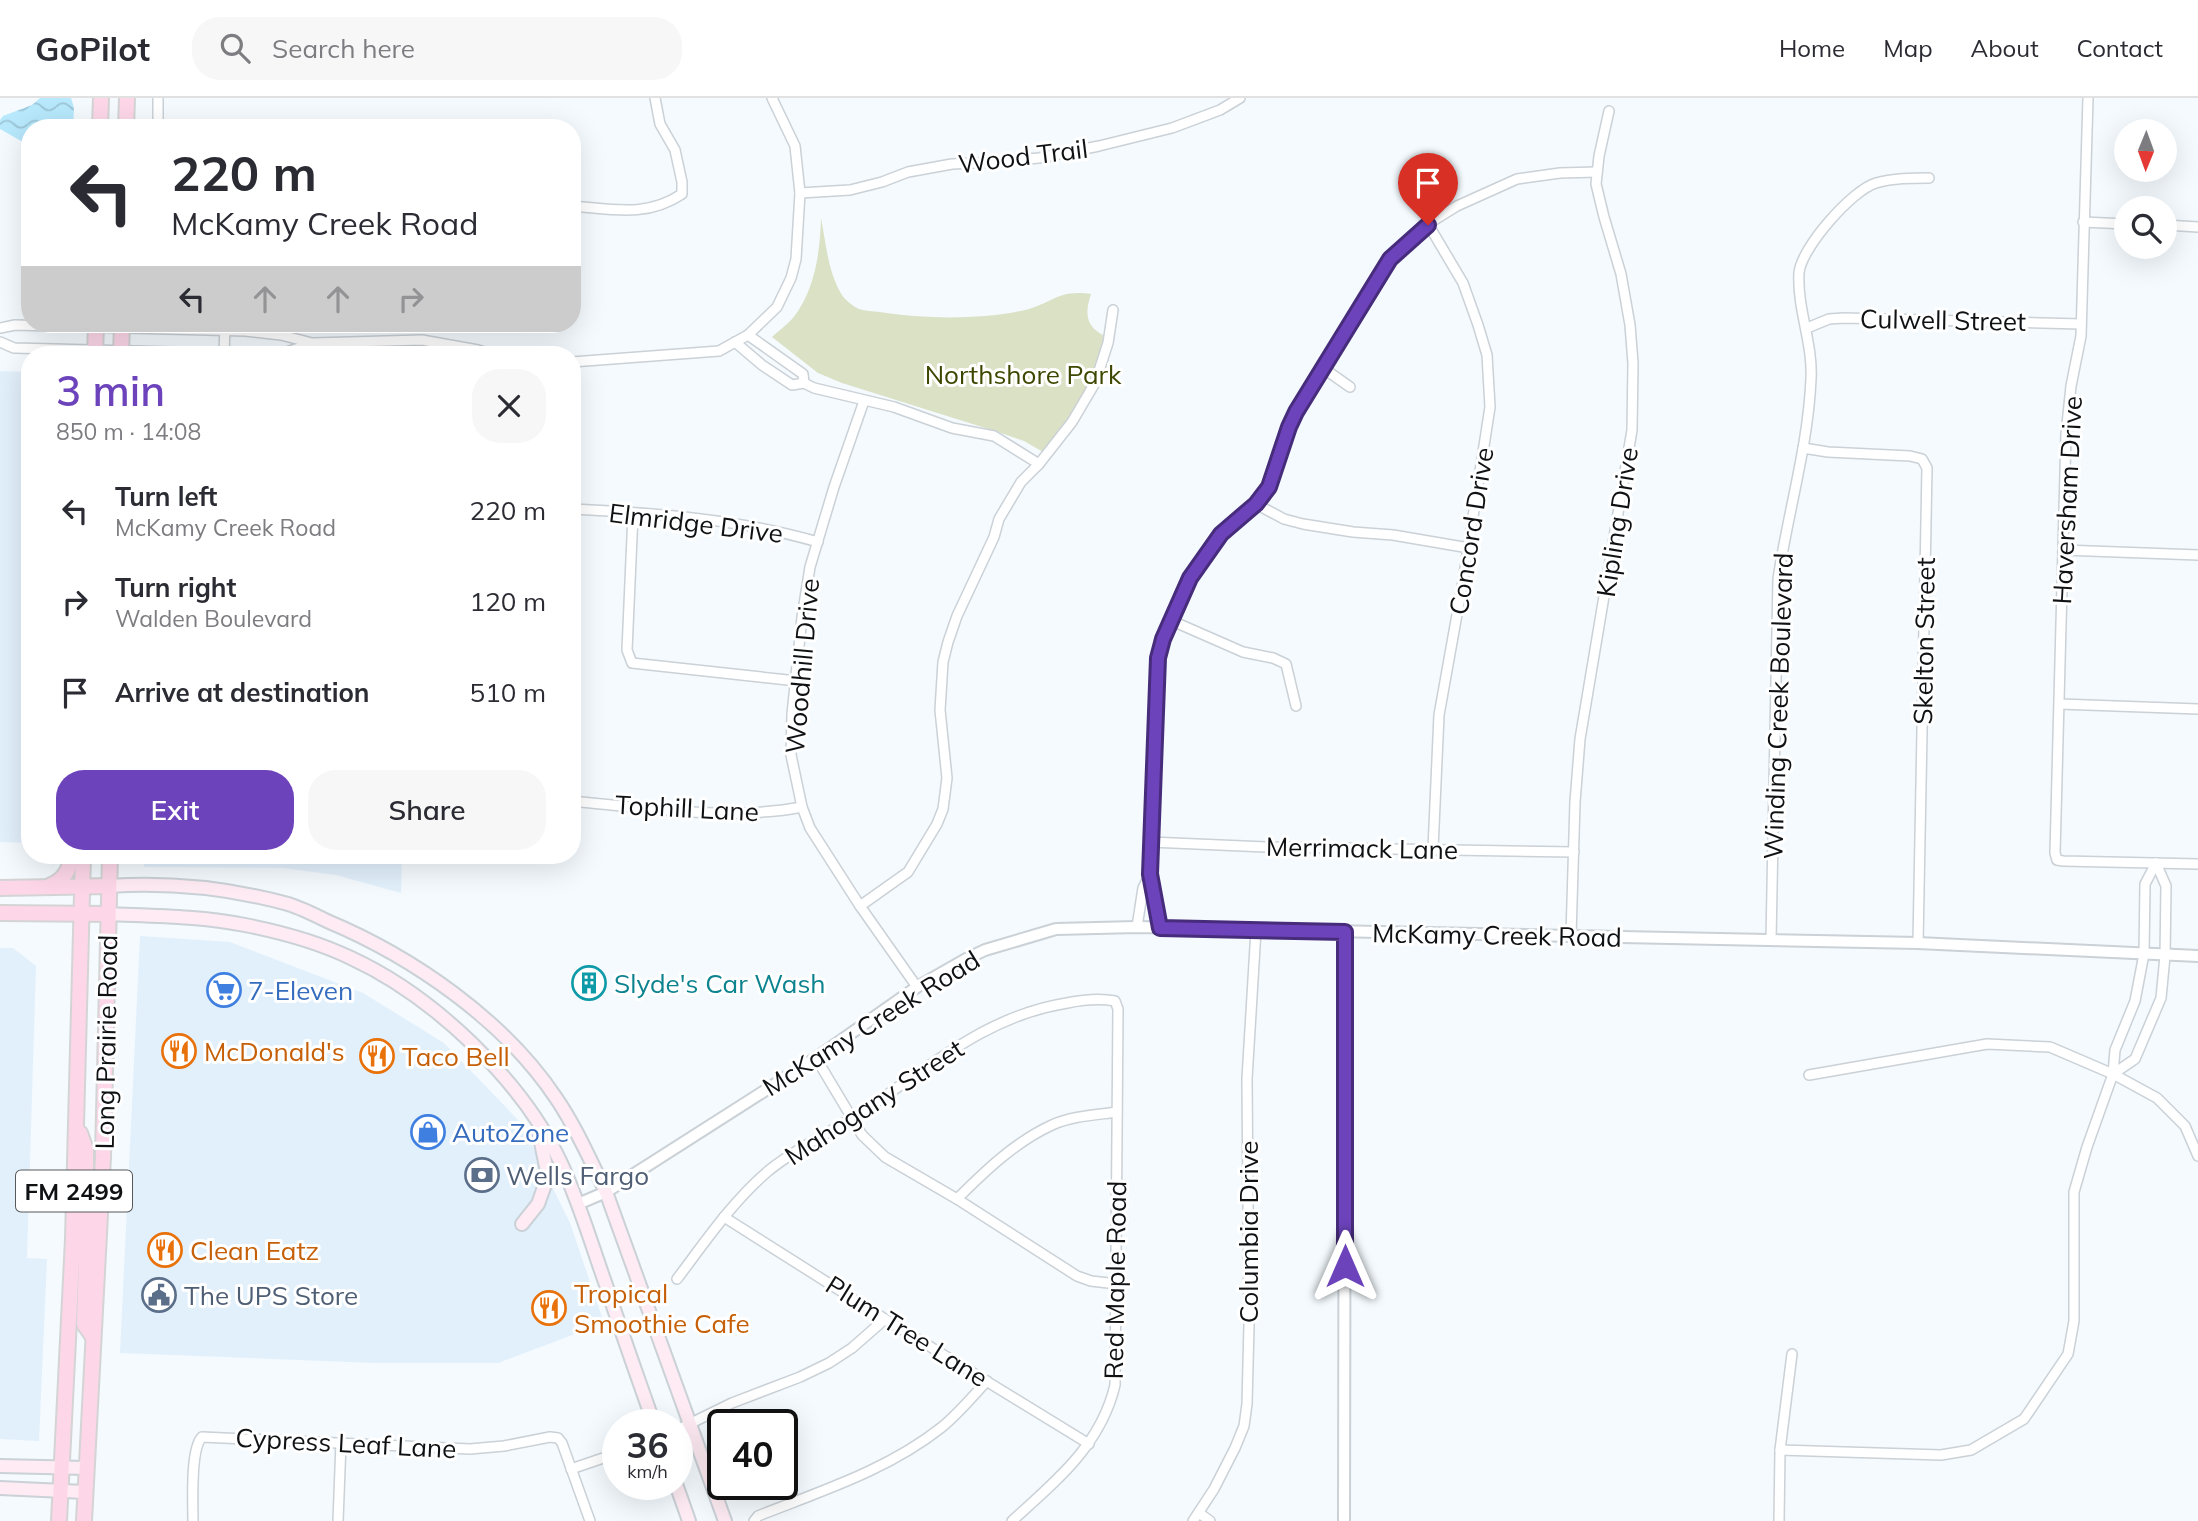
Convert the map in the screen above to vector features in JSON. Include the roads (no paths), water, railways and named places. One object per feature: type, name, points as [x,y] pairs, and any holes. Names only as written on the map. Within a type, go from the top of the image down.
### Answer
[{"type":"main road","points":[[100,119],[101,98]]},
{"type":"main road","points":[[126,119],[127,98]]},
{"type":"main road","points":[[43,888],[61,880],[69,864]]},
{"type":"main road","name":"Long Prairie Road","points":[[59,1521],[73,1239],[83,864]]},
{"type":"main road","name":"Long Prairie Road","points":[[85,1521],[106,1099],[110,864]]},
{"type":"main road","points":[[0,888],[182,885],[227,890],[290,905],[349,930],[400,957],[464,1002],[513,1044],[555,1097],[580,1139],[606,1192],[685,1409]]},
{"type":"main road","points":[[0,913],[212,919],[284,934],[352,958],[449,1022],[488,1059],[537,1123],[559,1159],[578,1204],[649,1409]]},
{"type":"main road","points":[[449,1022],[464,1002]]},
{"type":"main road","points":[[77,1122],[86,1150],[86,1235],[87,1241],[98,1251]]},
{"type":"main road","points":[[522,1224],[538,1204],[548,1176],[537,1123]]},
{"type":"main road","points":[[73,1239],[86,1263],[84,1324],[93,1337]]},
{"type":"main road","points":[[693,1432],[725,1521]]},
{"type":"main road","points":[[0,1466],[86,1468]]},
{"type":"main road","points":[[0,1488],[85,1492]]},
{"type":"main road","points":[[682,1500],[689,1521]]},
{"type":"street","points":[[158,98],[158,119]]},
{"type":"street","points":[[581,208],[600,211],[645,209],[666,205],[682,194],[675,150],[660,124],[655,98]]},
{"type":"street","points":[[581,361],[719,351],[748,335],[777,307],[791,278],[796,259],[800,193],[795,146],[772,98]]},
{"type":"street","name":"Wood Trail","points":[[800,193],[850,190],[908,172],[952,164],[1039,158],[1099,146],[1172,128],[1220,110],[1240,98]]},
{"type":"street","name":"Haversham Drive","points":[[2088,98],[2081,324],[2066,434],[2055,853],[2057,860],[2156,863]]},
{"type":"street","name":"Kipling Drive","points":[[1572,936],[1575,802],[1580,739],[1632,430],[1633,363],[1630,325],[1621,274],[1596,184],[1609,111]]},
{"type":"street","points":[[1160,928],[1150,874],[1158,658],[1170,620],[1190,578],[1221,534],[1256,504],[1269,487],[1296,412],[1390,259],[1428,225],[1457,206],[1517,179],[1560,173],[1597,173]]},
{"type":"street","name":"Winding Creek Boulevard","points":[[1771,940],[1779,579],[1783,545],[1803,448],[1812,377],[1807,328],[1800,301],[1799,273],[1802,261],[1834,217],[1862,189],[1902,178],[1929,178]]},
{"type":"street","points":[[2083,222],[2114,223]]},
{"type":"street","name":"Concord Drive","points":[[1428,225],[1463,283],[1478,325],[1487,355],[1490,407],[1438,715],[1433,849]]},
{"type":"street","points":[[2177,226],[2198,227]]},
{"type":"street","points":[[860,906],[908,872],[937,824],[943,809],[947,778],[940,710],[943,662],[948,642],[957,616],[994,537],[999,519],[1021,482],[1072,422],[1095,383],[1108,343],[1113,310]]},
{"type":"street","name":"Culwell Street","points":[[1807,328],[1829,319],[1844,318],[2081,324]]},
{"type":"street","points":[[0,328],[21,326]]},
{"type":"street","points":[[267,333],[312,343],[422,340],[456,346]]},
{"type":"street","points":[[748,335],[803,374],[804,383]]},
{"type":"street","points":[[0,342],[21,348]]},
{"type":"street","points":[[735,342],[792,384],[804,383],[814,388],[894,407],[952,428],[994,436],[1039,464]]},
{"type":"street","points":[[304,346],[312,343]]},
{"type":"street","points":[[1323,368],[1350,387]]},
{"type":"street","name":"Woodhill Drive","points":[[864,401],[810,567],[792,714],[792,755],[802,807],[810,828],[917,987]]},
{"type":"street","name":"Skelton Street","points":[[1803,448],[1828,452],[1910,456],[1922,459],[1927,468],[1918,943]]},
{"type":"street","points":[[1256,504],[1284,519],[1303,524],[1468,548]]},
{"type":"street","name":"Elmridge Drive","points":[[581,510],[736,523],[818,542]]},
{"type":"street","points":[[633,514],[627,650],[632,663],[797,681]]},
{"type":"street","points":[[2063,551],[2198,555]]},
{"type":"street","points":[[1170,620],[1243,652],[1273,658],[1286,664],[1296,706]]},
{"type":"street","points":[[2060,705],[2198,709]]},
{"type":"street","name":"Tophill Lane","points":[[581,802],[668,810],[743,813],[779,812],[802,807]]},
{"type":"street","name":"Merrimack Lane","points":[[1150,842],[1574,852]]},
{"type":"street","points":[[2156,863],[2198,864]]},
{"type":"street","points":[[1780,1450],[1941,1455],[1971,1450],[2024,1419],[2068,1354],[2074,1321],[2074,1192],[2113,1074],[2115,1050],[2135,1001],[2144,954],[2145,884],[2156,863]]},
{"type":"street","points":[[2113,1074],[2135,1059],[2161,998],[2165,956],[2166,886],[2156,863]]},
{"type":"street","points":[[1137,927],[1143,888],[1150,874]]},
{"type":"street","name":"McKamy Creek Road","points":[[578,1204],[606,1192],[816,1058],[917,987],[985,950],[1056,929],[1137,927],[1918,943],[2198,956]]},
{"type":"street","name":"Columbia Drive","points":[[1193,1521],[1236,1448],[1244,1426],[1247,1404],[1247,1079],[1256,930]]},
{"type":"street","points":[[1344,1521],[1345,932]]},
{"type":"street","name":"Mahogany Street","points":[[677,1279],[724,1217],[766,1173],[795,1151],[853,1118],[980,1032],[1038,1007],[1081,1000],[1115,1001]]},
{"type":"street","name":"Red Maple Road","points":[[1012,1521],[1062,1475],[1090,1444],[1106,1415],[1115,1385],[1118,1009],[1115,1001]]},
{"type":"street","points":[[1809,1075],[1987,1044],[2050,1047],[2113,1074],[2157,1098],[2185,1126],[2198,1156]]},
{"type":"street","points":[[816,1058],[862,1135],[885,1157],[957,1199],[1077,1276],[1091,1281],[1117,1284]]},
{"type":"street","points":[[957,1199],[1002,1156],[1054,1125],[1078,1117],[1117,1112]]},
{"type":"street","name":"Plum Tree Lane","points":[[724,1217],[1090,1444]]},
{"type":"street","points":[[693,1422],[732,1403],[829,1363],[852,1348],[886,1319]]},
{"type":"street","points":[[1779,1521],[1780,1450],[1792,1354]]},
{"type":"street","points":[[754,1521],[758,1516],[853,1479],[902,1454],[941,1428],[987,1381]]},
{"type":"street","name":"Cypress Leaf Lane","points":[[193,1521],[195,1454],[198,1441],[202,1437],[470,1449],[550,1437],[558,1438],[562,1443],[571,1469]]},
{"type":"street","points":[[338,1521],[341,1443]]},
{"type":"street","points":[[590,1521],[571,1469],[602,1458]]},
{"type":"street","points":[[1199,1513],[1210,1521]]},
{"type":"water","points":[[40,98],[71,98],[73,119],[21,119],[21,141],[0,129],[3,116],[32,105]]},
{"type":"place","name":"Slyde's Car Wash","points":[[589,983]]},
{"type":"place","name":"7-Eleven","points":[[224,990]]},
{"type":"place","name":"McDonald's","points":[[179,1051]]},
{"type":"place","name":"Taco Bell","points":[[377,1056]]},
{"type":"place","name":"AutoZone","points":[[428,1132]]},
{"type":"place","name":"Wells Fargo","points":[[482,1175]]},
{"type":"place","name":"Clean Eatz","points":[[165,1250]]},
{"type":"place","name":"The UPS Store","points":[[159,1295]]},
{"type":"place","name":"Tropical Smoothie Cafe","points":[[549,1308]]},
{"type":"park label","name":"Northshore Park","points":[[1023,374]]}]
